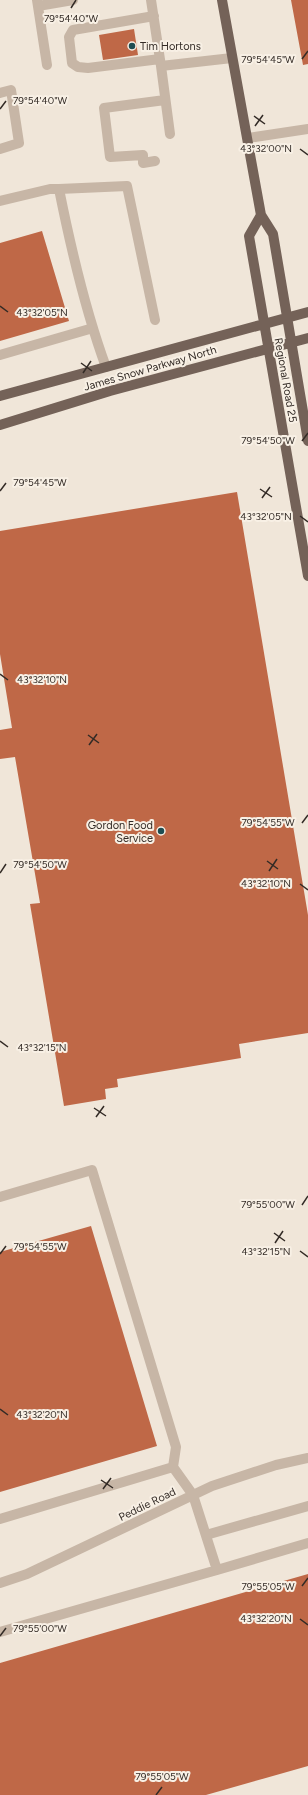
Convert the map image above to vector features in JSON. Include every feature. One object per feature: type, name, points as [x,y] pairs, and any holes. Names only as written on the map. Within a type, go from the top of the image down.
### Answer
[{"type":"main road","name":"Regional Road 25","points":[[222,0],[261,215],[273,234],[308,441]]},
{"type":"main road","name":"Regional Road 25","points":[[261,215],[249,236],[308,576]]},
{"type":"main road","name":"James Snow Parkway North","points":[[0,396],[308,312]]},
{"type":"main road","name":"James Snow Parkway North","points":[[0,425],[110,391],[308,338]]},
{"type":"street","points":[[47,65],[37,3],[73,0]]},
{"type":"street","points":[[151,0],[170,134]]},
{"type":"street","points":[[154,16],[73,30],[69,37],[72,63],[78,67],[88,68],[232,58]]},
{"type":"street","points":[[0,93],[11,90],[19,143],[0,148]]},
{"type":"street","points":[[156,162],[143,163],[143,155],[110,157],[104,108],[166,100]]},
{"type":"street","points":[[248,138],[308,129]]},
{"type":"street","points":[[0,201],[50,189],[127,186],[155,320]]},
{"type":"street","points":[[59,189],[69,239],[93,328],[106,367]]},
{"type":"street","points":[[0,355],[93,328]]},
{"type":"street","points":[[0,1197],[92,1170],[176,1447],[173,1467],[193,1495],[217,1570]]},
{"type":"street","name":"Peddie Road","points":[[0,1583],[27,1574],[212,1486],[276,1465],[308,1458]]},
{"type":"street","points":[[0,1519],[173,1467]]},
{"type":"street","points":[[206,1535],[308,1506]]},
{"type":"street","points":[[0,1632],[308,1543]]},
{"type":"building","points":[[291,0],[308,0],[308,64],[303,65]]},
{"type":"building","points":[[134,29],[138,55],[103,60],[99,35]]},
{"type":"building","points":[[42,231],[69,321],[0,341],[0,243]]},
{"type":"building","name":"Gordon Food Service","points":[[237,492],[308,915],[308,1033],[239,1044],[241,1058],[117,1079],[118,1087],[105,1089],[106,1099],[64,1106],[30,904],[40,903],[15,757],[0,759],[0,730],[12,728],[0,654],[0,531]]},
{"type":"building","points":[[91,1226],[157,1446],[0,1492],[0,1252]]},
{"type":"building","points":[[308,1574],[308,1766],[206,1795],[0,1795],[0,1663]]},
{"type":"place","name":"Tim Hortons","points":[[132,46]]},
{"type":"place","name":"Gordon Food Service","points":[[161,831]]}]
